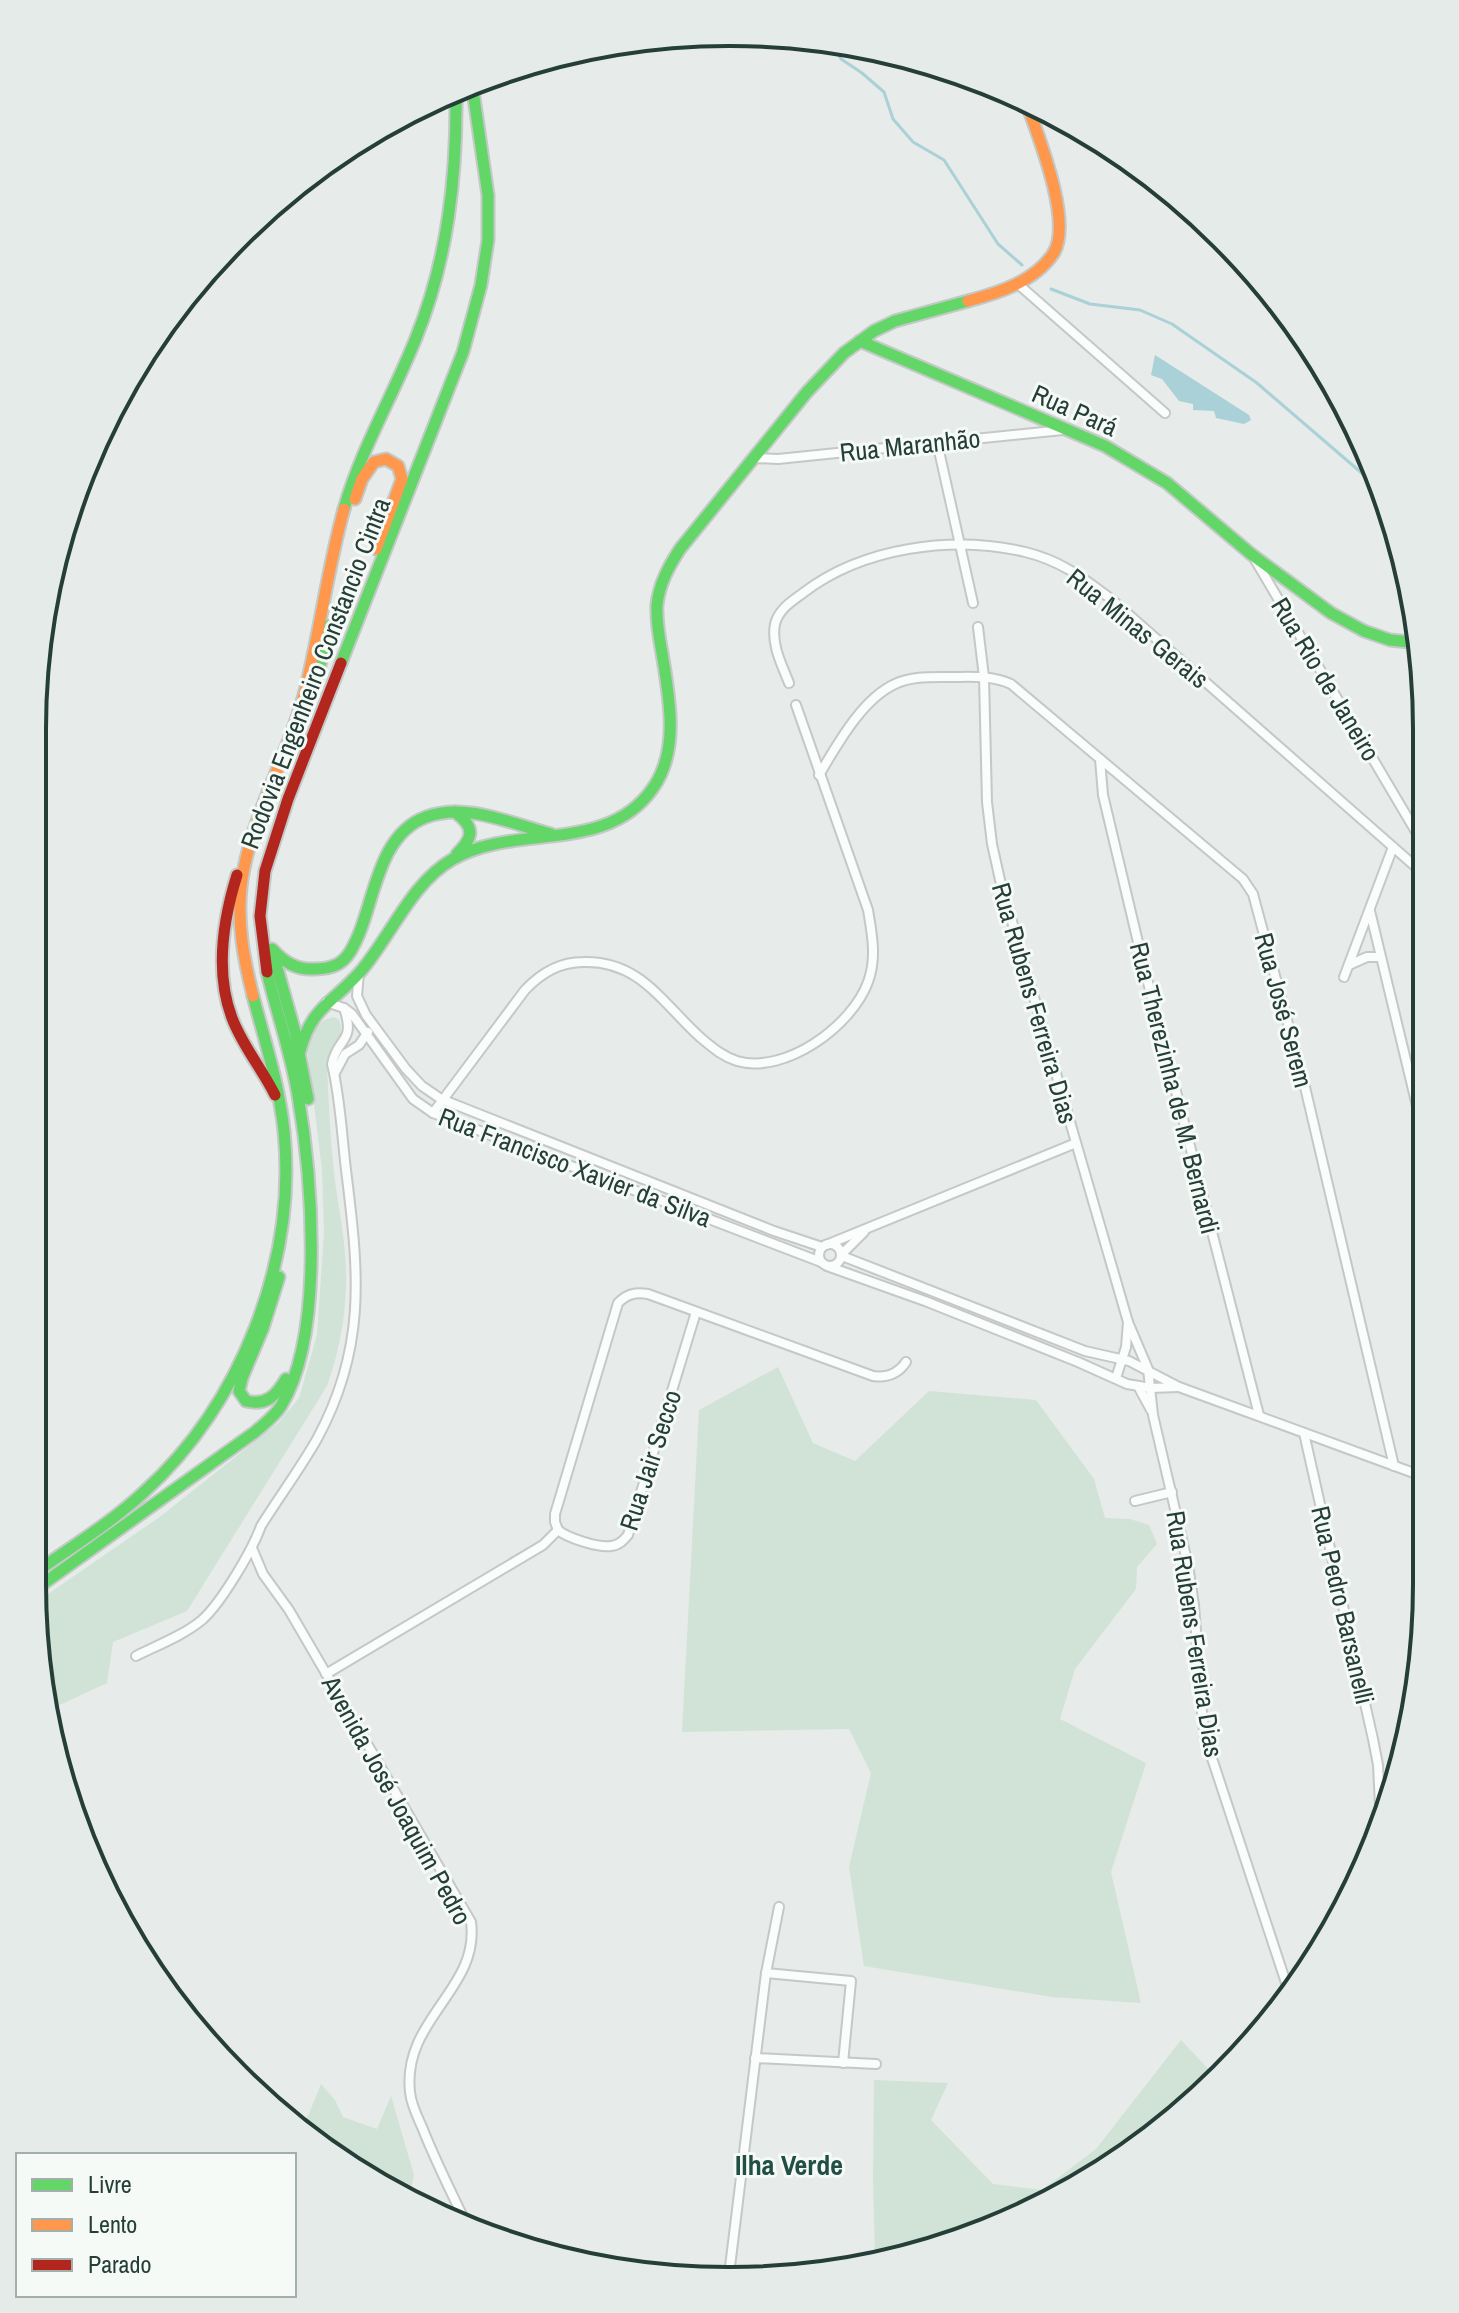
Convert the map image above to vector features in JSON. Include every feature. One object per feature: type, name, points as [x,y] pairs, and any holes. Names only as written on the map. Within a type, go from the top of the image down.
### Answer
[{"type":"main road","name":"Rodovia Engenheiro Constancio Cintra","points":[[46,1582],[255,1432],[281,1406],[300,1357],[309,1283],[310,1196],[303,1116],[292,1059],[267,965],[260,918],[264,873],[326,699],[463,352],[480,293],[486,262],[489,201],[474,96]]},
{"type":"main road","name":"Rodovia Engenheiro Constancio Cintra","points":[[46,1565],[125,1508],[166,1471],[204,1423],[240,1363],[266,1293],[278,1247],[285,1196],[285,1148],[274,1067],[245,969],[240,905],[247,853],[252,832],[295,727],[311,669],[348,494],[435,286],[454,193],[457,103]]},
{"type":"main road","points":[[450,860],[503,841],[584,832],[619,820],[654,789],[669,749],[671,719],[657,627],[657,604],[663,581],[680,549],[827,367],[860,341],[897,320],[1028,280],[1044,267],[1055,253],[1059,234],[1055,191],[1030,115]]},
{"type":"main road","name":"Rua Pará","points":[[860,341],[1105,446],[1167,483],[1251,554],[1331,613],[1364,631],[1390,640],[1407,642]]},
{"type":"main road","points":[[245,969],[248,895],[256,847],[303,727],[317,680],[344,540],[356,496],[369,466],[386,459],[398,465],[402,479],[331,668],[326,699]]},
{"type":"main road","points":[[247,853],[236,877],[225,928],[223,949],[228,1003],[232,1019],[272,1089],[291,1140],[292,1201],[274,1298],[239,1388],[242,1398],[253,1404],[274,1397],[289,1368],[298,1329],[314,1173],[314,1150],[300,1053],[272,949],[268,900],[272,866],[314,734]]},
{"type":"main road","points":[[272,949],[281,960],[296,968],[334,967],[343,960],[359,933],[386,856],[409,826],[424,817],[443,812],[475,813],[551,834]]},
{"type":"main road","points":[[300,1053],[302,1037],[310,1020],[325,1002],[359,973],[428,881],[469,841],[467,821],[455,812]]},
{"type":"street","points":[[1018,284],[1165,413]]},
{"type":"street","name":"Rua Maranhão","points":[[754,458],[778,459],[1065,429]]},
{"type":"street","points":[[937,442],[973,603]]},
{"type":"street","name":"Rua Minas Gerais","points":[[789,683],[775,646],[776,622],[782,609],[816,584],[851,566],[915,548],[960,545],[1024,552],[1049,559],[1075,572],[1111,599],[1413,864]]},
{"type":"street","name":"Rua Rio de Janeiro","points":[[1251,554],[1413,827]]},
{"type":"street","name":"Rua Rubens Ferreira Dias","points":[[978,627],[984,677],[987,802],[1000,880],[1128,1322],[1148,1369],[1153,1415],[1188,1565],[1205,1737],[1285,1982]]},
{"type":"street","points":[[819,775],[857,717],[892,686],[923,677],[984,677]]},
{"type":"street","name":"Rua José Serem","points":[[984,677],[1011,684],[1243,879],[1253,894],[1305,1087],[1394,1466]]},
{"type":"street","points":[[433,1113],[525,990],[535,980],[562,965],[600,962],[618,966],[644,980],[719,1054],[740,1062],[759,1063],[791,1056],[811,1046],[838,1024],[861,998],[869,980],[874,959],[872,935],[868,910],[796,705]]},
{"type":"street","name":"Rua Therezinha de M. Bernardi","points":[[1100,759],[1103,795],[1142,959],[1259,1415]]},
{"type":"street","points":[[1344,977],[1393,847]]},
{"type":"street","points":[[1370,911],[1413,1080]]},
{"type":"street","points":[[1348,966],[1367,957],[1380,957]]},
{"type":"street","name":"Rua Francisco Xavier da Silva","points":[[359,973],[357,996],[371,1022],[406,1069],[422,1086],[441,1099],[774,1231],[824,1246]]},
{"type":"street","points":[[136,1656],[201,1621],[213,1608],[316,1440],[342,1378],[353,1334],[357,1290],[333,1058],[348,1035],[349,1027],[344,1008],[325,1002]]},
{"type":"street","name":"Rua Francisco Xavier da Silva","points":[[344,1008],[352,1014],[413,1099],[433,1113],[925,1301],[1116,1378],[1151,1388],[1179,1387]]},
{"type":"street","points":[[334,1074],[345,1054],[359,1045],[371,1022]]},
{"type":"street","points":[[359,1045],[380,1052]]},
{"type":"street","points":[[867,1229],[842,1255],[839,1263],[824,1264],[819,1254],[824,1246],[1076,1143]]},
{"type":"street","points":[[824,1246],[835,1245],[842,1255],[864,1264],[1085,1351],[1129,1361],[1179,1387],[1413,1473]]},
{"type":"street","points":[[859,1277],[864,1264]]},
{"type":"street","points":[[326,1674],[543,1545],[558,1530],[555,1514],[618,1303],[628,1295],[641,1293],[873,1376],[894,1374],[906,1362]]},
{"type":"street","name":"Rua Jair Secco","points":[[558,1530],[567,1536],[604,1547],[618,1544],[628,1535],[696,1312]]},
{"type":"street","points":[[1116,1378],[1127,1340],[1128,1322]]},
{"type":"street","name":"Rua Rubens Ferreira Dias","points":[[1138,1386],[1153,1415]]},
{"type":"street","name":"Rua Pedro Barsanelli","points":[[1304,1433],[1373,1739],[1379,1795]]},
{"type":"street","points":[[1135,1501],[1172,1492]]},
{"type":"street","name":"Avenida José Joaquim Pedro","points":[[252,1548],[263,1574],[289,1610],[471,1922],[472,1945],[464,1969],[424,2029],[412,2058],[409,2079],[411,2100],[461,2212]]},
{"type":"street","points":[[730,2267],[766,1973],[779,1907]]},
{"type":"street","points":[[766,1973],[851,1981],[843,2063]]},
{"type":"street","points":[[755,2058],[876,2064]]},
{"type":"green space","points":[[334,1017],[339,1020],[341,1030],[327,1068],[333,1160],[346,1270],[340,1337],[327,1386],[187,1611],[113,1642],[107,1683],[57,1706],[47,1628],[46,1595],[161,1516],[278,1423],[299,1398],[317,1335],[324,1232],[322,1170],[307,1047],[316,1028],[324,1020]]},
{"type":"green space","points":[[778,1367],[813,1443],[855,1461],[929,1391],[1036,1400],[1094,1479],[1105,1518],[1130,1519],[1149,1525],[1157,1544],[1137,1567],[1136,1589],[1075,1669],[1060,1719],[1146,1763],[1111,1872],[1141,2003],[1052,1997],[864,1966],[849,1867],[871,1773],[849,1729],[682,1732],[699,1410]]},
{"type":"green space","points":[[1181,2040],[1209,2070],[1146,2126],[1109,2152],[1032,2197],[991,2215],[949,2231],[875,2251],[874,2080],[948,2083],[931,2120],[993,2184],[1042,2190],[1096,2149]]},
{"type":"green space","points":[[321,2084],[335,2100],[343,2117],[377,2129],[391,2096],[414,2175],[411,2188],[350,2152],[306,2120]]},
{"type":"water","points":[[1155,355],[1249,415],[1251,420],[1244,424],[1216,418],[1214,411],[1193,410],[1193,404],[1179,401],[1162,379],[1151,375]]},
{"type":"waterway","points":[[839,55],[884,92],[893,119],[913,142],[944,160],[998,244],[1022,265]]},
{"type":"waterway","points":[[1051,289],[1090,304],[1140,310],[1172,324],[1257,383],[1364,475]]},
{"type":"traffic: fast","points":[[341,663],[463,352],[481,285],[488,240],[488,195],[474,96]]},
{"type":"traffic: fast","points":[[344,509],[359,465],[416,338],[436,278],[452,186],[456,103]]},
{"type":"traffic: fast","points":[[300,1051],[310,1024],[361,971],[413,896],[438,869],[478,848],[586,830],[611,822],[634,809],[653,788],[667,757],[670,740],[657,605],[665,576],[680,549],[807,392],[844,353],[874,331],[895,321],[968,301]]},
{"type":"traffic: fast","points":[[860,341],[1105,446],[1167,483],[1251,554],[1331,613],[1364,631],[1390,640],[1407,642]]},
{"type":"traffic: fast","points":[[318,675],[328,626]]},
{"type":"traffic: fast","points":[[455,812],[466,822],[470,832],[467,842],[457,854]]},
{"type":"traffic: fast","points":[[272,949],[296,967],[326,968],[342,961],[359,934],[389,851],[411,825],[426,817],[441,813],[473,813],[551,834]]},
{"type":"traffic: fast","points":[[272,950],[295,1032],[308,1099]]},
{"type":"traffic: fast","points":[[46,1582],[255,1432],[279,1410],[295,1375],[304,1339],[309,1298],[310,1210],[298,1095],[267,972]]},
{"type":"traffic: fast","points":[[46,1565],[117,1515],[178,1457],[209,1417],[234,1374],[255,1328],[271,1280],[286,1181],[279,1097],[253,996]]},
{"type":"traffic: fast","points":[[279,1277],[239,1391],[246,1401],[265,1401],[286,1379]]},
{"type":"traffic: slow","points":[[968,301],[1026,279],[1045,264],[1058,240],[1057,200],[1031,116]]},
{"type":"traffic: slow","points":[[355,499],[362,479],[374,462],[386,459],[398,466],[402,479],[376,549]]},
{"type":"traffic: slow","points":[[253,996],[241,928],[240,901],[245,862],[304,695],[344,509]]},
{"type":"traffic: jam","points":[[267,972],[260,916],[265,871],[288,799],[341,663]]},
{"type":"traffic: jam","points":[[237,875],[223,946],[227,1001],[236,1028],[275,1095]]},
{"type":"district","name":"Ilha Verde","points":[[789,2165]]}]
